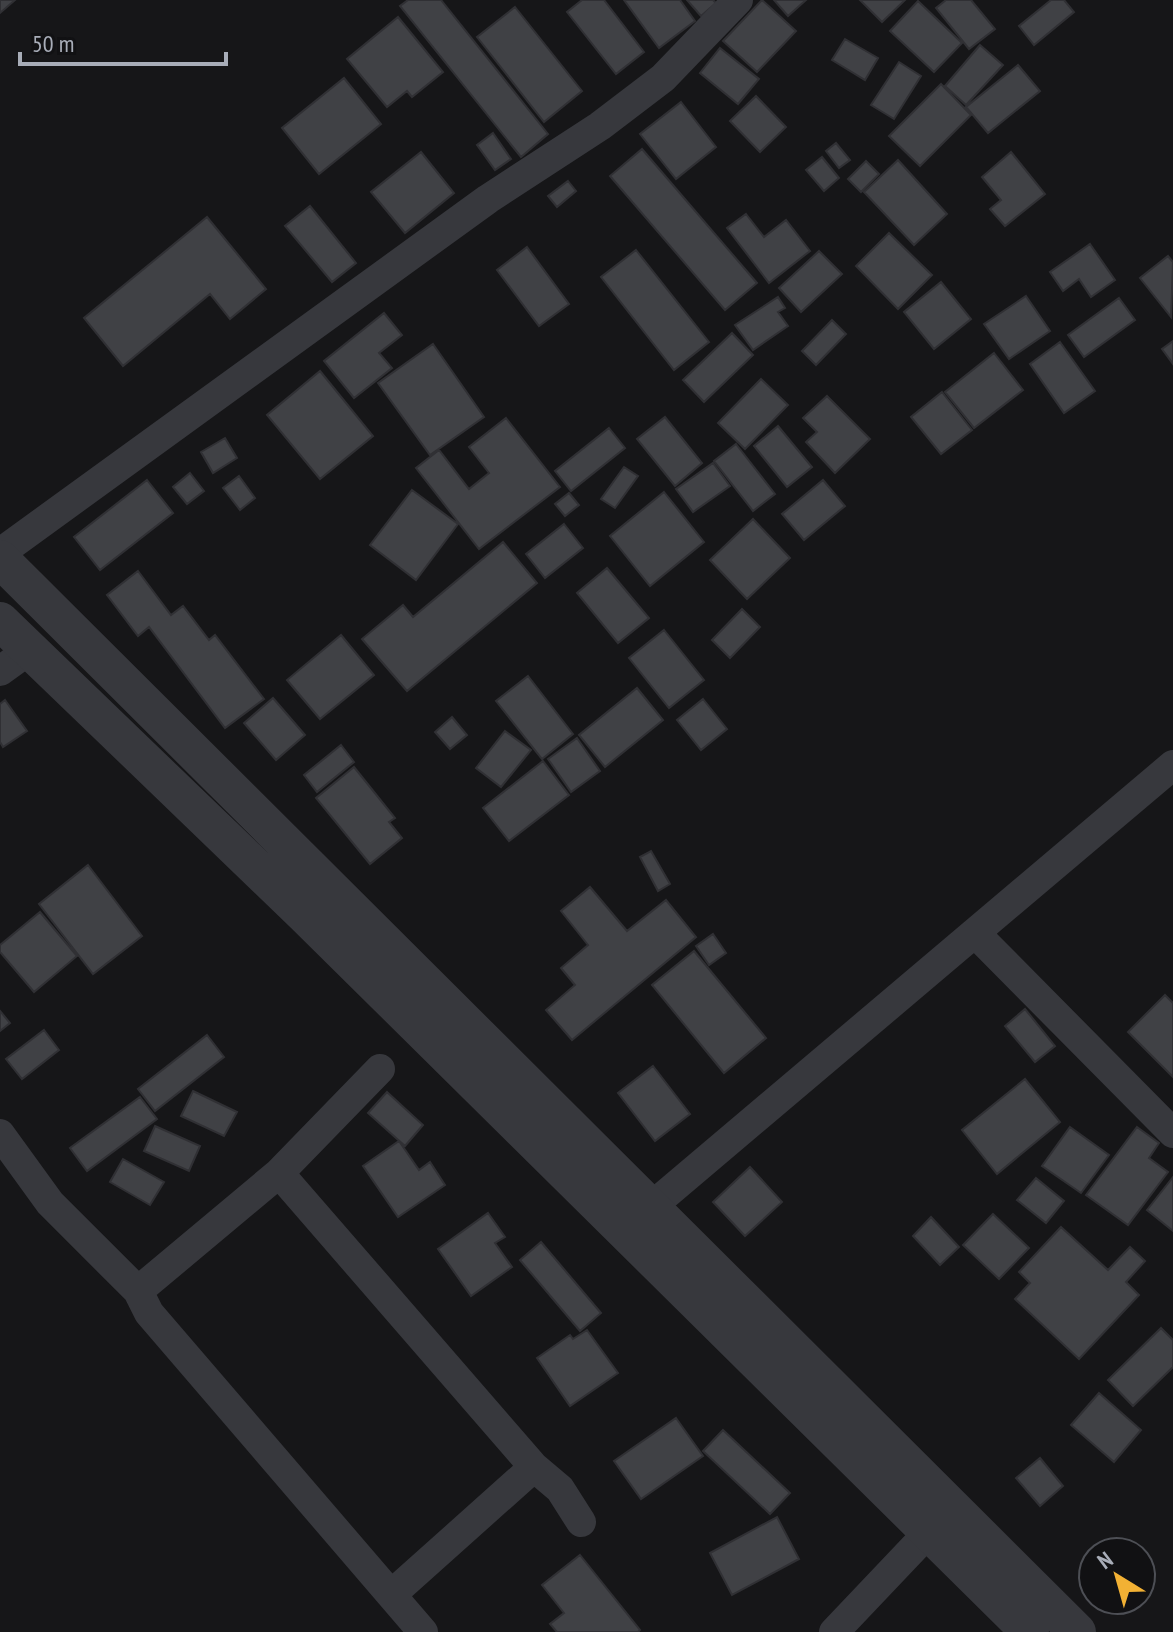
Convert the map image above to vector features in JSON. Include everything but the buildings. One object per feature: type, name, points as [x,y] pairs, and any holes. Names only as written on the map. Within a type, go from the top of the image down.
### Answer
[{"type":"street","points":[[738,0],[663,78],[600,126],[463,217],[0,556],[1077,1632]]},
{"type":"street","points":[[0,621],[14,660],[304,914],[1030,1632]]},
{"type":"street","points":[[652,1206],[1173,765]]},
{"type":"street","points":[[304,914],[331,886]]},
{"type":"street","points":[[975,933],[1173,1133]]},
{"type":"street","points":[[138,1291],[279,1173],[380,1069]]},
{"type":"street","points":[[0,1134],[50,1203],[138,1291],[149,1313],[423,1632]]},
{"type":"street","points":[[279,1173],[534,1467],[560,1489],[581,1522]]},
{"type":"street","points":[[392,1594],[534,1467]]},
{"type":"street","points":[[834,1632],[929,1532]]}]
